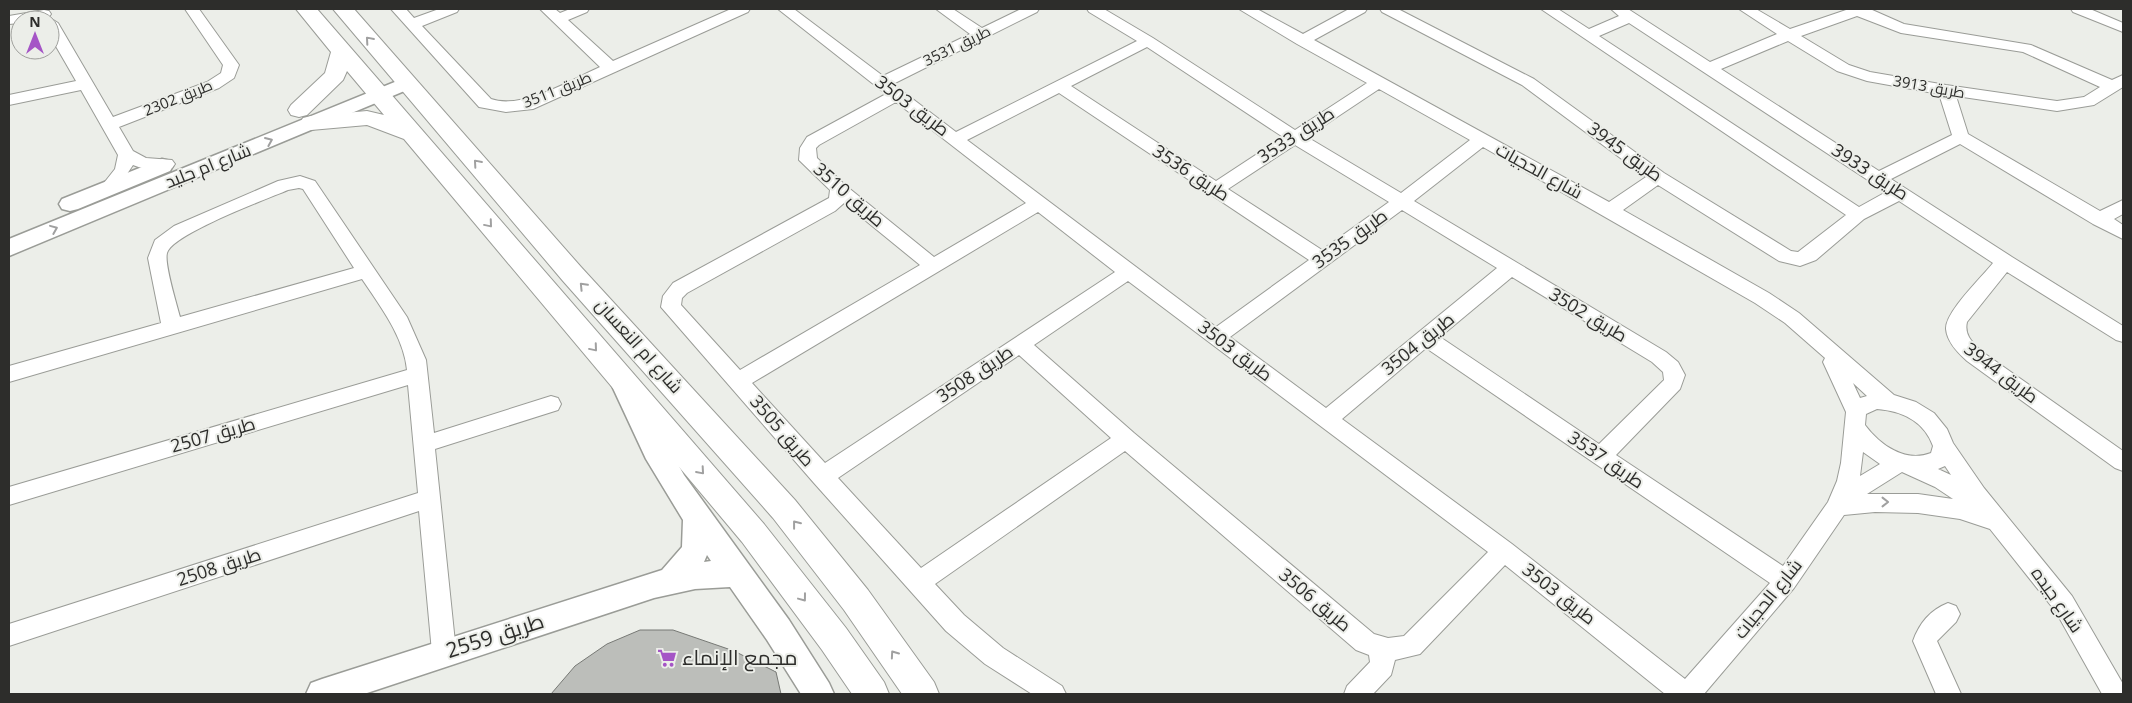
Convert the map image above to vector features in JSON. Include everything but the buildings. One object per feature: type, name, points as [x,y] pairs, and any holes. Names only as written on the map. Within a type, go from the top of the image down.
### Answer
[{"type":"main road","name":"شارع ام النعسان","points":[[306,9],[753,533],[834,639],[872,694]]},
{"type":"main road","name":"شارع ام النعسان","points":[[342,9],[572,274],[784,509],[856,600],[922,694]]},
{"type":"main road","points":[[305,117],[338,68],[342,52]]},
{"type":"main road","points":[[305,117],[367,118],[380,121],[412,134]]},
{"type":"street","name":"طريق 2302","points":[[108,125],[213,85],[228,75],[230,65],[192,9]]},
{"type":"street","name":"طريق 3511","points":[[398,9],[485,103],[496,107],[510,108],[527,104],[743,9]]},
{"type":"street","points":[[412,24],[452,9]]},
{"type":"street","points":[[552,14],[582,9]]},
{"type":"street","name":"طريق 3503","points":[[785,9],[1128,272],[1504,551],[1686,694]]},
{"type":"street","points":[[943,9],[981,34]]},
{"type":"street","name":"طريق 3531","points":[[890,89],[981,34],[1032,9]]},
{"type":"street","points":[[1094,9],[1148,41],[1293,136],[1401,202]]},
{"type":"street","name":"شارع الحجيات","points":[[1246,9],[1610,210],[1762,298],[1792,318],[1887,401]]},
{"type":"street","points":[[1302,40],[1360,9]]},
{"type":"street","name":"طريق 3945","points":[[1386,9],[1528,82],[1658,177],[1786,256],[1800,259],[1809,255],[1858,215],[1901,192]]},
{"type":"street","points":[[1548,9],[1858,215]]},
{"type":"street","name":"طريق 3913","points":[[1746,9],[1851,71],[1946,90],[2057,106],[2088,101],[2117,83]]},
{"type":"street","points":[[2078,9],[2123,27]]},
{"type":"street","points":[[1709,68],[1789,35],[1861,10],[1884,23],[1909,30],[2026,48],[2117,83]]},
{"type":"street","points":[[1588,35],[1625,13]]},
{"type":"street","name":"طريق 3933","points":[[1625,13],[1901,192],[2005,262],[2123,335]]},
{"type":"street","points":[[552,14],[611,68]]},
{"type":"street","points":[[60,40],[127,155],[143,163],[166,164]]},
{"type":"street","points":[[956,139],[1148,41]]},
{"type":"street","name":"شارع ام جليد","points":[[9,248],[305,117],[402,77]]},
{"type":"street","name":"طريق 3533","points":[[1215,189],[1293,136],[1378,83]]},
{"type":"street","points":[[9,100],[86,84]]},
{"type":"street","name":"طريق 3536","points":[[1060,86],[1322,259]]},
{"type":"street","name":"طريق 3510","points":[[890,89],[813,141],[808,148],[808,160],[839,189],[933,266]]},
{"type":"street","points":[[1946,90],[1961,137],[2123,234]]},
{"type":"street","name":"شارع ام جليد","points":[[9,230],[166,164],[305,117]]},
{"type":"street","points":[[1879,178],[1961,137]]},
{"type":"street","name":"طريق 3535","points":[[1217,338],[1401,202],[1482,139]]},
{"type":"street","points":[[109,188],[121,173],[127,155]]},
{"type":"street","points":[[1610,210],[1658,177]]},
{"type":"street","points":[[172,327],[157,258],[162,244],[180,230],[290,184],[300,182],[311,187],[397,317],[416,360],[444,652]]},
{"type":"street","name":"طريق 3505","points":[[839,189],[837,200],[829,207],[680,288],[673,296],[672,306],[674,311],[955,623],[994,656],[1053,694]]},
{"type":"street","name":"طريق 3502","points":[[1401,202],[1659,357],[1671,367],[1675,375],[1673,383],[1600,456]]},
{"type":"street","points":[[738,381],[1039,203]]},
{"type":"street","points":[[2099,220],[2123,206]]},
{"type":"street","name":"طريق 3944","points":[[2005,262],[1958,319],[1955,327],[1956,336],[1974,356],[2123,462]]},
{"type":"street","name":"طريق 3504","points":[[1326,420],[1510,268]]},
{"type":"street","points":[[9,374],[366,271]]},
{"type":"street","name":"طريق 3508","points":[[822,477],[1128,272]]},
{"type":"street","name":"طريق 3537","points":[[1426,338],[1786,581]]},
{"type":"street","name":"طريق 3506","points":[[1020,344],[1126,439],[1365,642],[1379,650]]},
{"type":"street","name":"شارع الحجيات","points":[[1824,347],[1842,379],[1855,420]]},
{"type":"street","name":"طريق 2507","points":[[9,496],[417,375]]},
{"type":"street","points":[[623,382],[632,406],[652,445],[697,518],[779,631],[818,694]]},
{"type":"street","points":[[1839,502],[1852,463],[1855,420],[1867,403],[1887,401]]},
{"type":"street","name":"شارع جيده","points":[[1887,401],[1909,408],[1920,414],[1937,429],[1944,446],[1964,478],[2064,604],[2115,694]]},
{"type":"street","points":[[425,444],[552,404]]},
{"type":"street","name":"شارع جيده","points":[[1855,420],[1877,452],[1944,481],[1995,518]]},
{"type":"street","points":[[920,582],[1126,439]]},
{"type":"street","points":[[1839,502],[1905,464],[1922,466],[1939,459],[1944,446]]},
{"type":"street","name":"طريق 2508","points":[[9,636],[430,498]]},
{"type":"street","points":[[1839,502],[1909,503],[1970,512],[1995,518]]},
{"type":"street","name":"شارع الحجيات","points":[[1686,694],[1786,581],[1839,502]]},
{"type":"street","points":[[670,581],[696,550],[699,540],[697,518]]},
{"type":"street","points":[[1356,694],[1382,666],[1383,657],[1379,650],[1397,650],[1411,646],[1504,551]]},
{"type":"street","name":"طريق 2559","points":[[322,694],[444,652],[670,581],[711,572],[736,574]]},
{"type":"street","points":[[1948,614],[1928,632],[1925,641],[1950,694]]},
{"type":"place","name":"مجمع الإنماء","points":[[667,658]]}]
